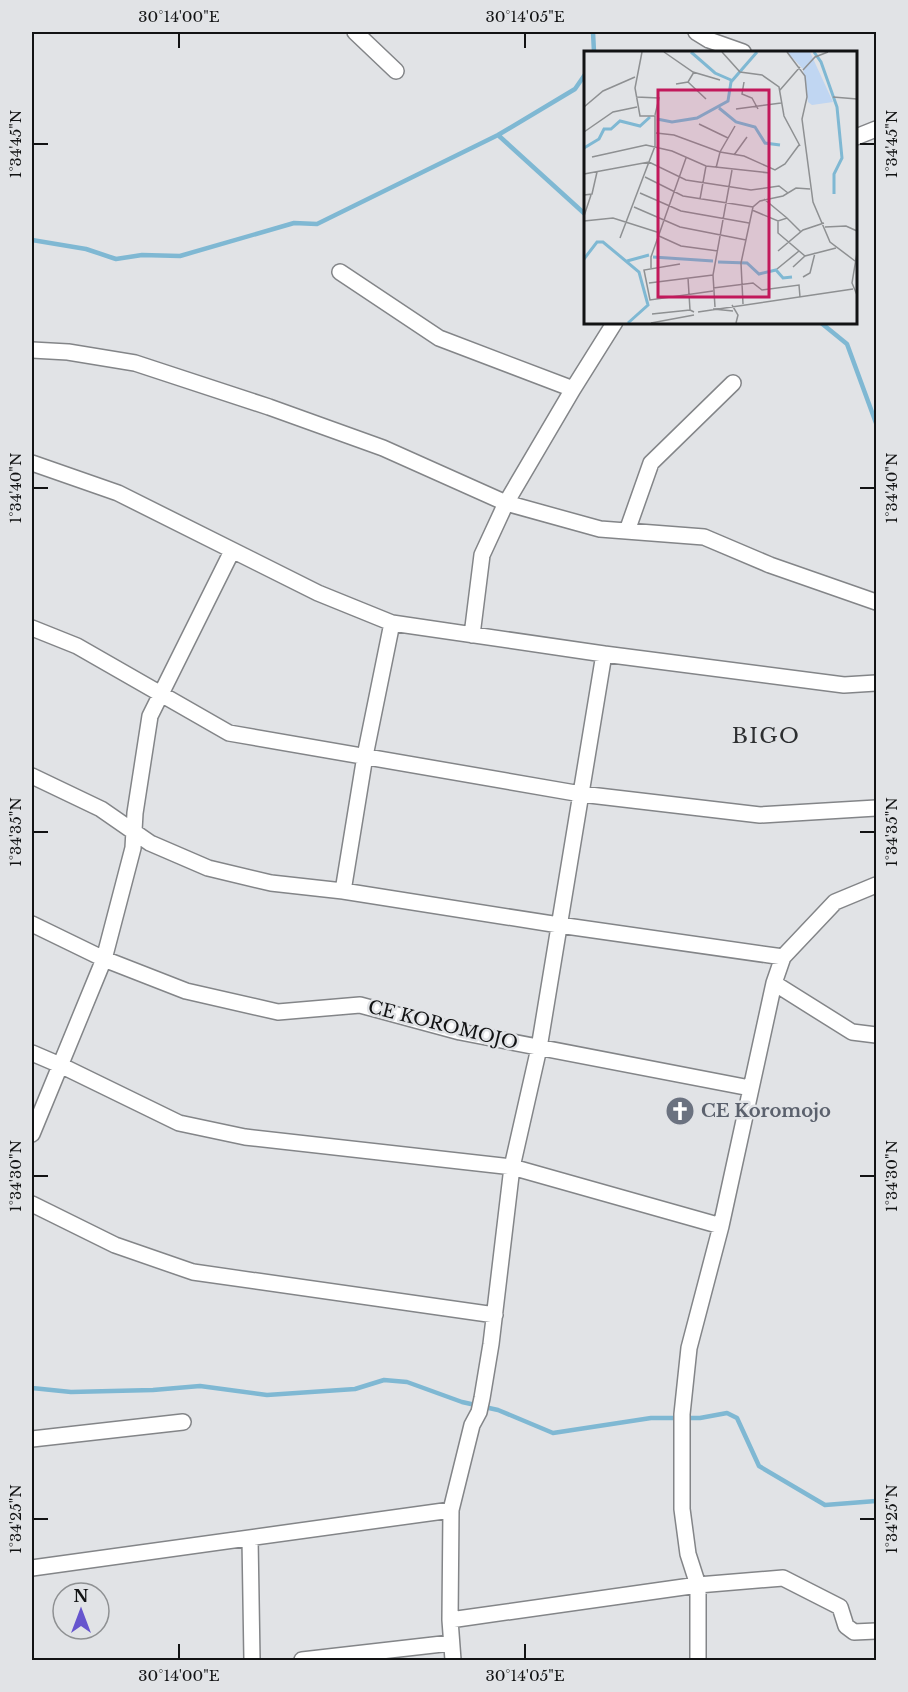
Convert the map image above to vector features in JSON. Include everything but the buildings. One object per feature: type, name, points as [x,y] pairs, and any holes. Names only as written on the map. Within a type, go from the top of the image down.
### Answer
[{"type":"street","points":[[355,32],[396,71]]},
{"type":"street","points":[[696,32],[709,40],[740,51]]},
{"type":"street","points":[[857,136],[876,129]]},
{"type":"street","points":[[340,272],[439,338],[573,389]]},
{"type":"street","points":[[472,634],[482,555],[506,503],[614,324]]},
{"type":"street","points":[[32,350],[68,352],[135,363],[269,407],[383,448],[506,503],[600,529],[704,537],[770,565],[876,602]]},
{"type":"street","points":[[627,531],[651,463],[734,383]]},
{"type":"street","points":[[32,463],[118,493],[318,593],[392,623],[604,654],[844,685],[876,683]]},
{"type":"street","points":[[32,1134],[104,959],[133,848],[135,813],[150,716],[232,551]]},
{"type":"street","points":[[343,891],[365,756],[392,623]]},
{"type":"street","points":[[32,628],[77,646],[229,733],[581,794],[760,815],[876,808]]},
{"type":"street","points":[[453,1660],[450,1620],[451,1510],[472,1425],[481,1405],[495,1315],[512,1167],[539,1048],[604,654]]},
{"type":"street","points":[[32,776],[100,809],[150,843],[208,868],[271,883],[343,891],[783,957]]},
{"type":"street","points":[[698,1660],[698,1585],[688,1554],[682,1509],[682,1419],[689,1348],[721,1226],[774,982],[783,957],[835,902],[875,890]]},
{"type":"street","name":"CE KOROMOJO","points":[[32,924],[104,959],[186,992],[278,1012],[360,1005],[460,1032],[750,1089]]},
{"type":"street","points":[[774,982],[852,1032],[876,1035]]},
{"type":"street","points":[[32,1053],[179,1123],[246,1137],[512,1167],[721,1226]]},
{"type":"street","points":[[32,1204],[115,1245],[193,1272],[495,1315]]},
{"type":"street","points":[[32,1439],[183,1422]]},
{"type":"street","points":[[32,1568],[451,1510]]},
{"type":"street","points":[[250,1539],[252,1660]]},
{"type":"street","points":[[450,1620],[698,1585],[783,1578],[840,1607],[846,1626],[854,1632],[876,1630]]},
{"type":"street","points":[[302,1660],[451,1643]]},
{"type":"waterway","points":[[593,32],[594,51]]},
{"type":"waterway","points":[[32,240],[86,249],[116,259],[142,255],[180,256],[294,223],[317,224],[498,135],[575,89],[584,76]]},
{"type":"waterway","points":[[498,135],[584,213]]},
{"type":"waterway","points":[[822,324],[847,344],[876,423]]},
{"type":"waterway","points":[[32,1388],[71,1392],[153,1390],[200,1386],[267,1395],[355,1389],[384,1380],[407,1382],[462,1402],[498,1410],[553,1433],[651,1418],[700,1418],[727,1413],[737,1418],[759,1466],[825,1505],[876,1501]]},
{"type":"place","name":"CE Koromojo","points":[[680,1111]]},
{"type":"district","name":"BIGO","points":[[766,736]]}]
